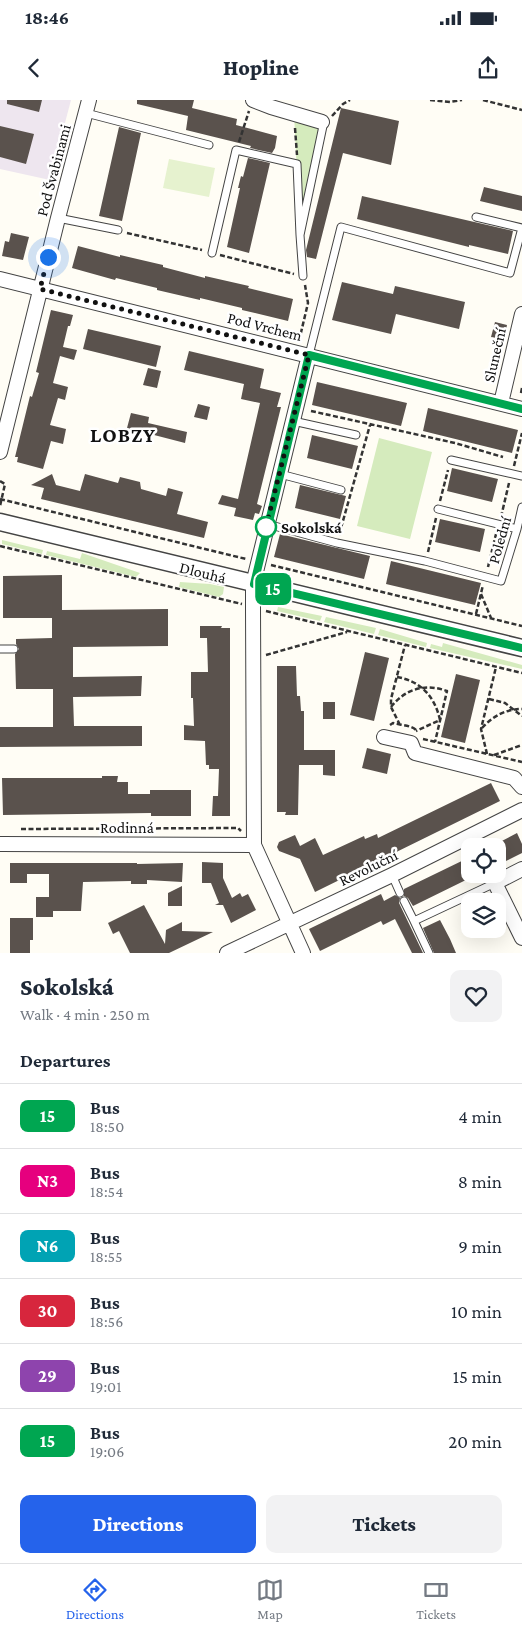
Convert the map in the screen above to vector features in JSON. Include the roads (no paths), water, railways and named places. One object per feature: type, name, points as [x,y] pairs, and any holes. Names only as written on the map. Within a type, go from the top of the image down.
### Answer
[{"type":"street","points":[[251,104],[294,113],[322,122]]},
{"type":"street","name":"Pod Švabinami","points":[[0,452],[87,106]]},
{"type":"street","name":"Pod Vrchem","points":[[0,279],[522,409]]},
{"type":"street","name":"Sluneční","points":[[501,403],[522,314]]},
{"type":"street","points":[[303,354],[293,421],[254,584],[260,609],[254,845],[303,953]]},
{"type":"street","name":"Dlouhá","points":[[0,522],[522,648]]},
{"type":"street","points":[[384,737],[411,743],[415,753],[514,778],[522,787]]},
{"type":"street","name":"Revoluční","points":[[227,953],[392,875],[522,810]]},
{"type":"street","name":"Rodinná","points":[[0,844],[254,845]]},
{"type":"street","points":[[506,877],[522,869]]},
{"type":"street","points":[[495,883],[522,938]]},
{"type":"lane","points":[[87,106],[209,145]]},
{"type":"lane","points":[[300,235],[323,126],[322,122]]},
{"type":"lane","points":[[212,253],[236,150],[297,164],[303,276]]},
{"type":"lane","points":[[303,354],[341,226],[510,273],[522,228],[476,217]]},
{"type":"lane","points":[[58,218],[118,230]]},
{"type":"lane","points":[[293,421],[356,435]]},
{"type":"lane","points":[[451,460],[522,476]]},
{"type":"lane","points":[[280,474],[341,490]]},
{"type":"lane","name":"Polední","points":[[267,524],[337,544],[425,561],[501,581],[522,507]]},
{"type":"lane","points":[[438,509],[517,529]]},
{"type":"lane","points":[[0,649],[14,649]]},
{"type":"lane","points":[[392,875],[400,893]]},
{"type":"lane","points":[[414,921],[495,883]]},
{"type":"lane","points":[[404,901],[429,953]]},
{"type":"place","name":"Sokolská","points":[[266,527]]},
{"type":"district","name":"LOBZY","points":[[123,435]]}]
